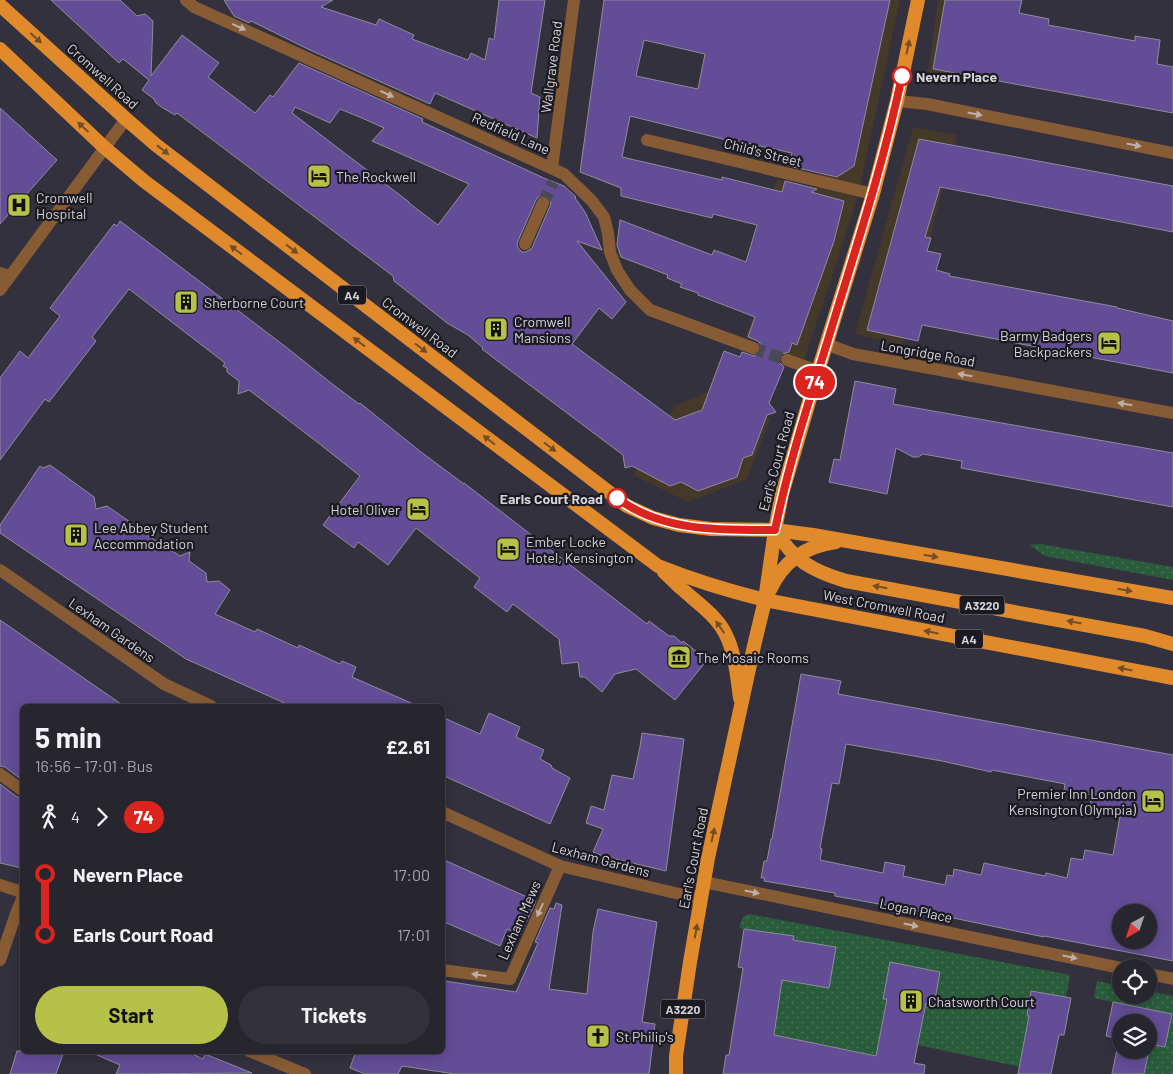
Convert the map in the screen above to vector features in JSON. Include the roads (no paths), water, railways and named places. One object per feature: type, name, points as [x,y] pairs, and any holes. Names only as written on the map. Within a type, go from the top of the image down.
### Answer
[{"type":"highway","name":"Earl's Court Road","points":[[676,1074],[676,1056],[704,882],[765,600],[782,494],[873,194],[897,101],[918,0]]},
{"type":"highway","name":"Cromwell Road","points":[[0,5],[165,152],[627,506],[653,518],[679,525],[775,530],[848,541]]},
{"type":"highway","name":"A4","points":[[0,49],[104,148],[144,181],[658,566],[705,609],[718,622],[725,633],[734,660],[742,707]]},
{"type":"highway","name":"A3220","points":[[775,530],[796,557],[806,565],[819,572],[846,581],[1145,636],[1173,644]]},
{"type":"highway","name":"A4","points":[[658,566],[710,585],[765,600],[771,586],[790,561],[811,547],[823,543],[848,541],[1173,598]]},
{"type":"highway","name":"West Cromwell Road","points":[[765,600],[1173,678]]},
{"type":"street","name":"Wallgrave Road","points":[[556,175],[574,0]]},
{"type":"street","name":"Redfield Lane","points":[[190,4],[556,175],[592,201],[604,217],[610,252],[617,270],[630,290],[650,310],[754,348]]},
{"type":"street","points":[[897,101],[927,104],[1173,153]]},
{"type":"street","points":[[0,290],[5,275],[126,119]]},
{"type":"street","name":"Child's Street","points":[[647,140],[873,194]]},
{"type":"street","points":[[525,244],[543,203]]},
{"type":"street","name":"Longridge Road","points":[[826,344],[853,354],[1173,413]]},
{"type":"street","points":[[787,360],[818,371]]},
{"type":"street","name":"Lexham Gardens","points":[[0,570],[164,684],[207,704]]},
{"type":"street","points":[[0,774],[20,789]]},
{"type":"street","name":"Lexham Gardens","points":[[445,813],[560,866],[701,899]]},
{"type":"street","name":"Lexham Mews","points":[[445,970],[510,979],[560,866]]},
{"type":"street","name":"Logan Place","points":[[704,882],[1112,966]]},
{"type":"street","points":[[0,885],[20,891]]},
{"type":"street","points":[[0,960],[20,904]]},
{"type":"street","points":[[1157,975],[1173,978]]},
{"type":"street","points":[[257,1054],[305,1074]]},
{"type":"tunnel","points":[[543,203],[553,182]]},
{"type":"tunnel","points":[[753,348],[787,360]]},
{"type":"place","name":"Nevern Place","points":[[902,76]]},
{"type":"place","name":"The Rockwell","points":[[319,176]]},
{"type":"place","name":"Cromwell Hospital","points":[[19,205]]},
{"type":"place","name":"Sherborne Court","points":[[186,302]]},
{"type":"place","name":"Cromwell Mansions","points":[[496,329]]},
{"type":"place","name":"Barmy Badgers Backpackers","points":[[1109,343]]},
{"type":"place","name":"Earls Court Road","points":[[617,498]]},
{"type":"place","name":"Hotel Oliver","points":[[418,509]]},
{"type":"place","name":"Lee Abbey Student Accommodation","points":[[76,535]]},
{"type":"place","name":"Ember Locke Hotel, Kensington","points":[[508,549]]},
{"type":"place","name":"The Mosaic Rooms","points":[[679,657]]},
{"type":"place","name":"Premier Inn London Kensington (Olympia)","points":[[1153,801]]},
{"type":"place","name":"Chatsworth Court","points":[[911,1001]]},
{"type":"place","name":"St Philip's","points":[[598,1036]]}]
